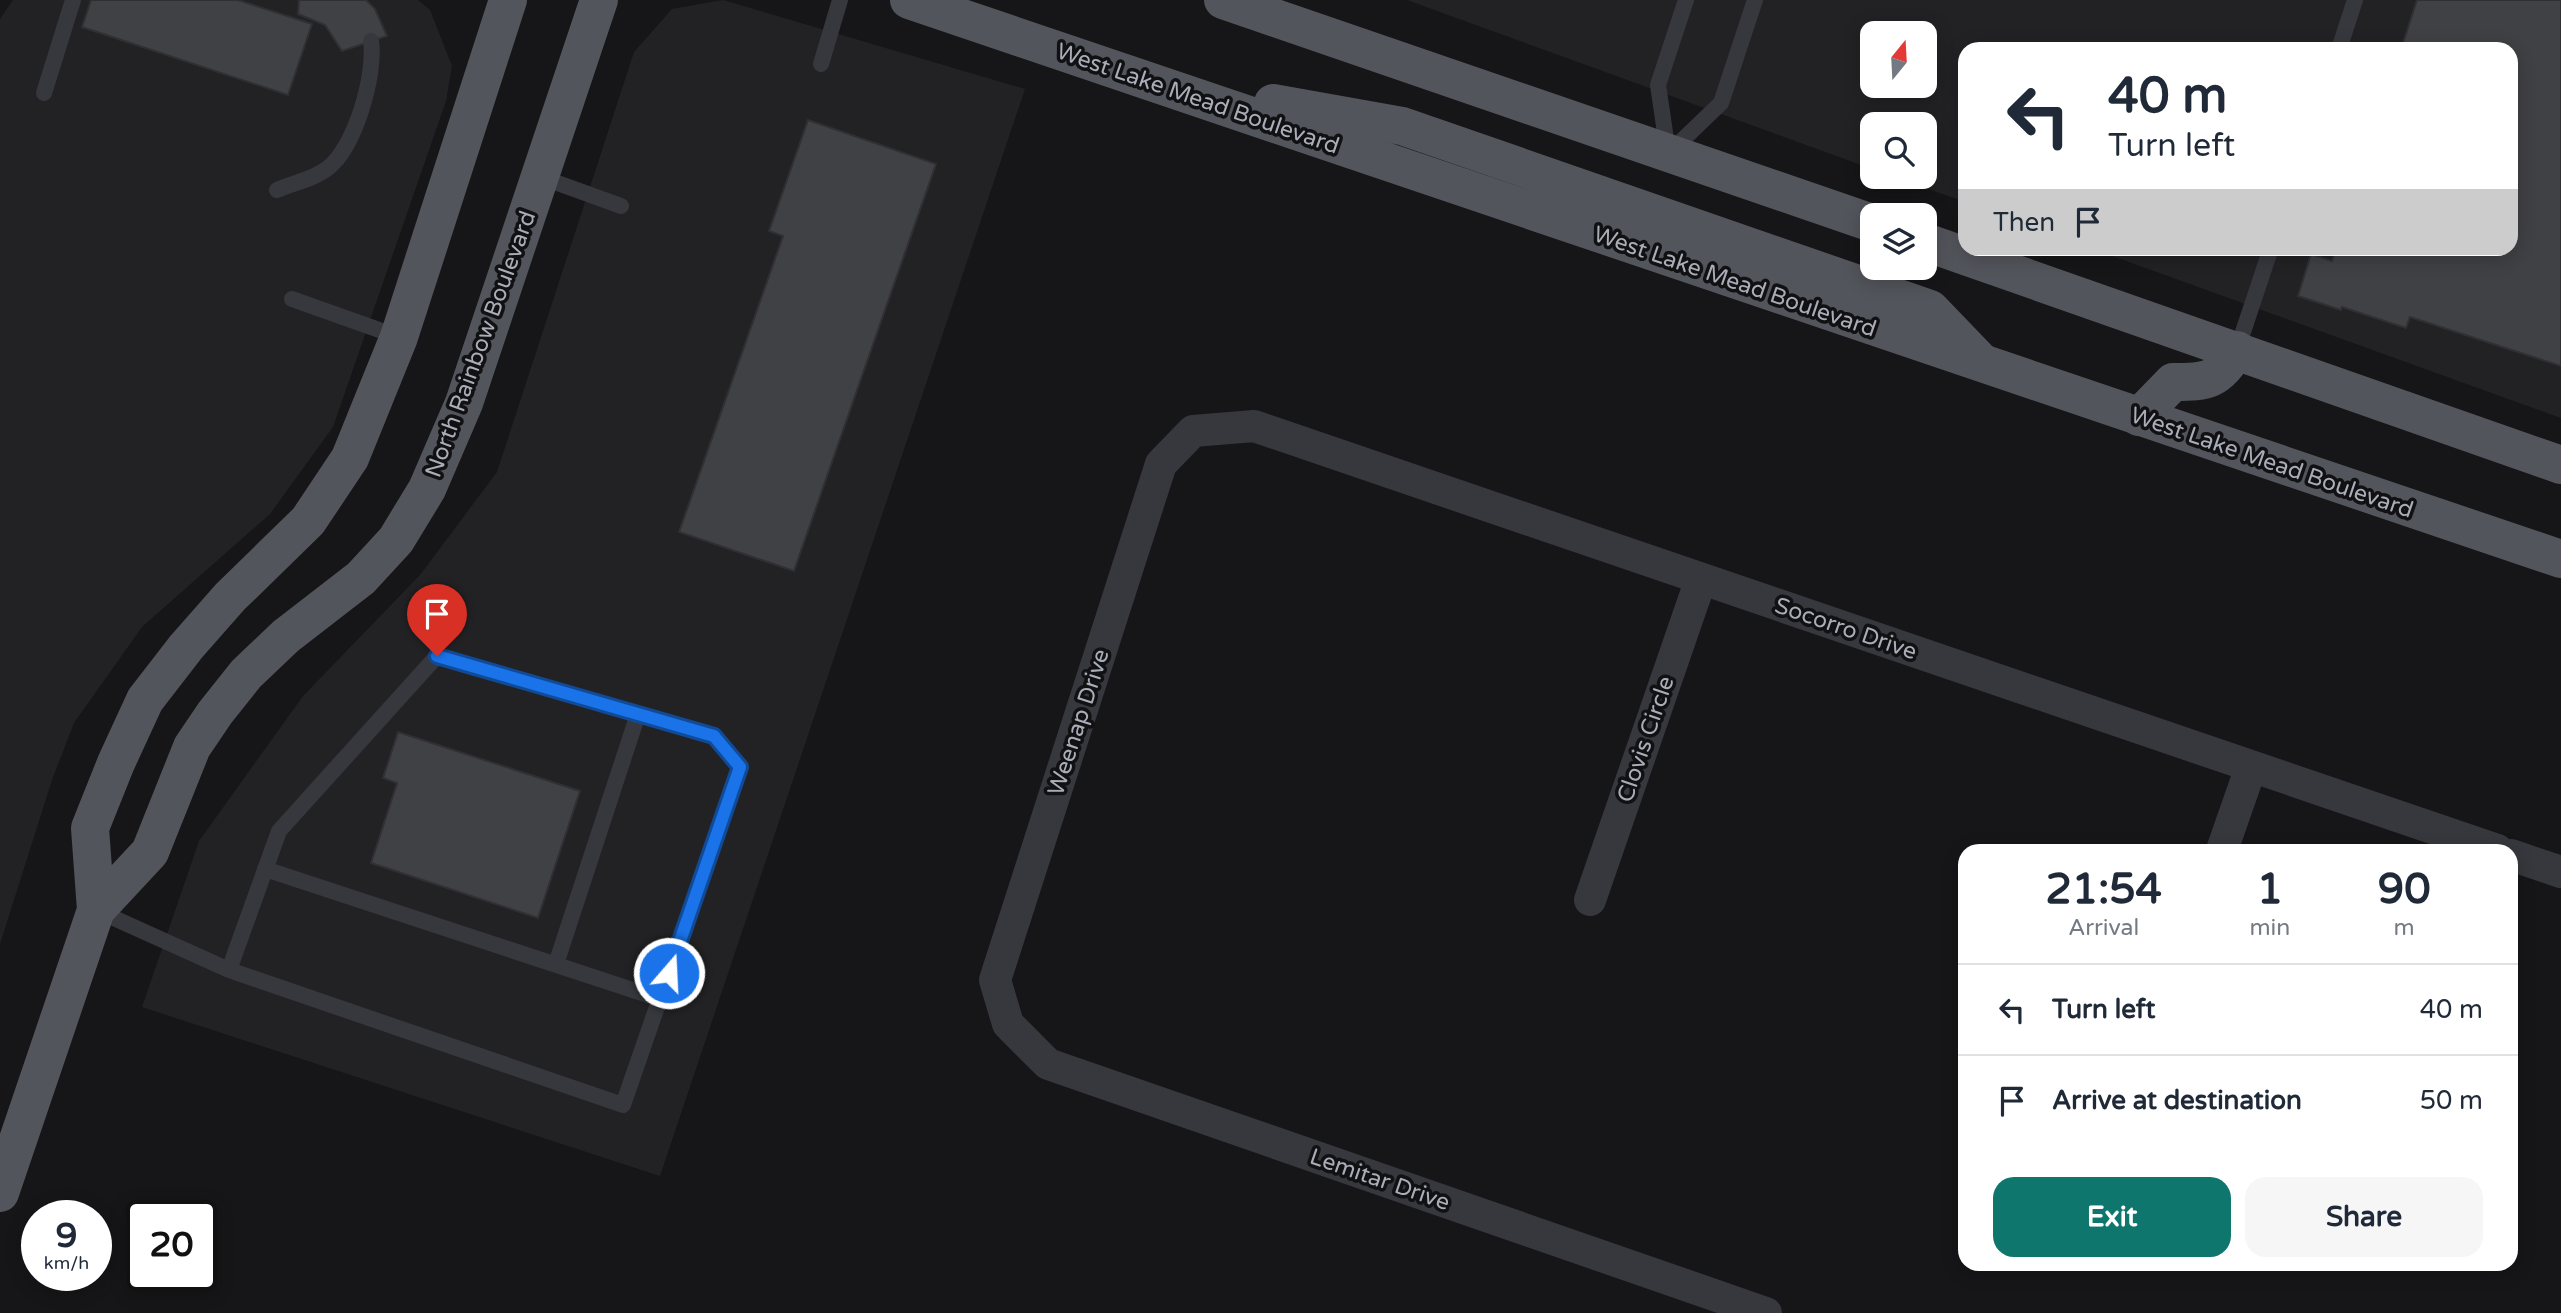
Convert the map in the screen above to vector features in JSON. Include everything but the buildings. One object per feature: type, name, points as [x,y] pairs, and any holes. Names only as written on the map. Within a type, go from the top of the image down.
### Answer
[{"type":"main road","name":"North Rainbow Boulevard","points":[[0,1193],[96,911],[90,828],[116,763],[145,700],[186,647],[230,597],[307,521],[350,458],[399,337],[508,0]]},
{"type":"main road","name":"North Rainbow Boulevard","points":[[96,911],[150,852],[192,747],[215,713],[246,674],[286,636],[361,578],[396,540],[427,489],[464,403],[599,0]]},
{"type":"main road","name":"West Lake Mead Boulevard","points":[[909,0],[2561,559]]},
{"type":"main road","points":[[1223,0],[1860,219]]},
{"type":"main road","points":[[1150,81],[1402,126],[1930,309],[1982,364]]},
{"type":"main road","points":[[1649,212],[1668,154]]},
{"type":"main road","points":[[1937,246],[1958,253]]},
{"type":"main road","points":[[1965,256],[2561,465]]},
{"type":"main road","points":[[2139,417],[2174,382],[2209,379],[2223,371],[2237,350]]},
{"type":"street","name":"Socorro Drive","points":[[1193,431],[1254,426],[2479,844]]},
{"type":"street","name":"Weenap Drive","points":[[1008,1024],[995,981],[1161,464],[1193,431]]},
{"type":"street","name":"Clovis Circle","points":[[1590,900],[1701,579]]},
{"type":"street","points":[[2223,844],[2251,766]]},
{"type":"street","points":[[2518,857],[2561,872]]},
{"type":"street","name":"Lemitar Drive","points":[[1008,1024],[1048,1064],[1766,1313]]},
{"type":"lane","points":[[44,93],[72,0]]},
{"type":"lane","points":[[821,64],[840,0]]},
{"type":"lane","points":[[1668,154],[1658,85],[1686,0]]},
{"type":"lane","points":[[1668,154],[1721,103],[1755,0]]},
{"type":"lane","points":[[2341,42],[2355,0]]},
{"type":"lane","points":[[277,190],[325,170],[339,158],[351,136],[371,76],[371,41]]},
{"type":"lane","points":[[541,177],[621,206]]},
{"type":"lane","points":[[2237,350],[2268,256]]},
{"type":"lane","points":[[292,299],[399,337]]},
{"type":"lane","points":[[96,911],[229,970],[623,1105],[740,767],[714,736],[437,656],[279,831],[229,970]]},
{"type":"lane","points":[[556,964],[638,714]]},
{"type":"lane","points":[[265,869],[660,999]]},
{"type":"shaded area","points":[[13,0],[418,0],[430,10],[452,66],[446,101],[333,427],[270,514],[142,627],[74,723],[52,780],[0,944],[0,19]]},
{"type":"shaded area","points":[[723,0],[1025,89],[660,1176],[142,1007],[199,841],[303,696],[420,575],[497,472],[634,52],[672,9]]},
{"type":"shaded area","points":[[1407,0],[2561,0],[2561,418],[2112,256],[2518,256],[2518,42],[1958,42],[1958,200],[1929,189],[1937,189],[1937,112],[1860,112],[1860,165]]},
{"type":"route","points":[[437,656],[714,736],[740,767],[669,973]]}]
